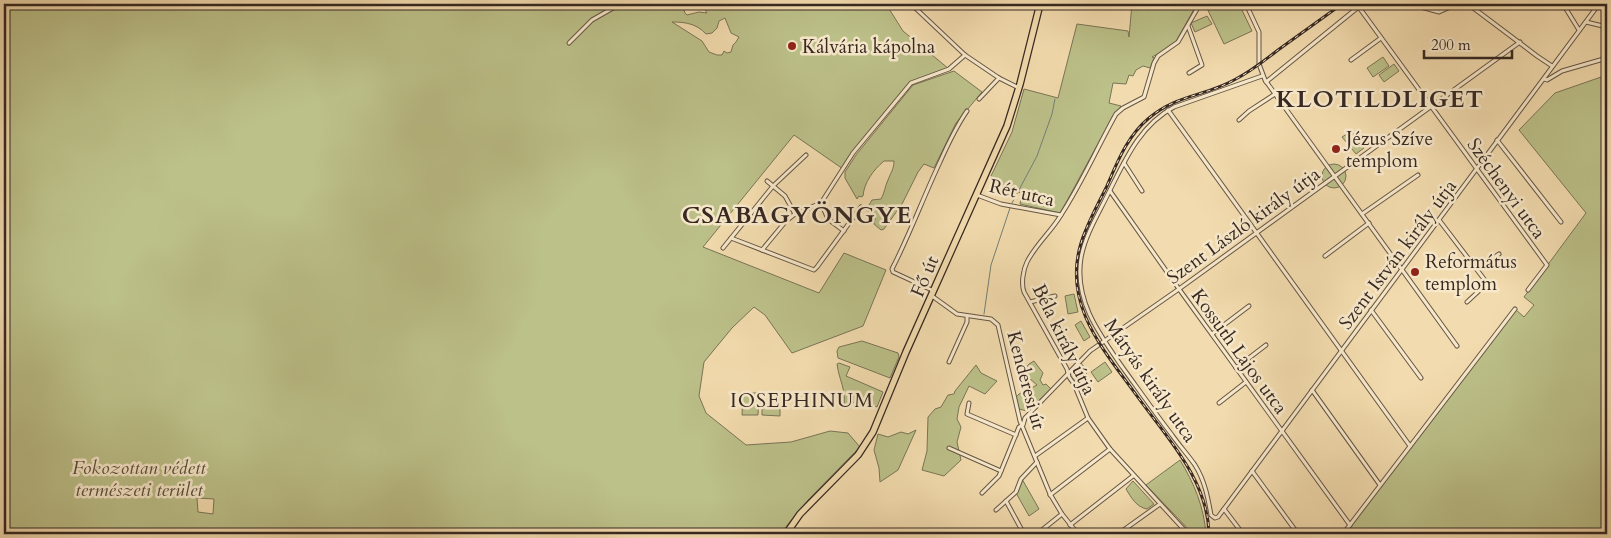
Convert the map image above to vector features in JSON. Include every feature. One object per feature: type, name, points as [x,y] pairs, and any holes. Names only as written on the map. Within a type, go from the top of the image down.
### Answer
[{"type":"main road","name":"Fő út","points":[[786,534],[800,514],[867,443],[878,421],[906,352],[1008,126],[1040,4]]},
{"type":"street","points":[[570,43],[592,20],[620,4]]},
{"type":"street","points":[[911,4],[965,55],[999,78],[1019,88]]},
{"type":"street","name":"Béla király útja","points":[[1188,534],[1133,476],[1110,449],[1088,418],[1058,350],[1023,289],[1025,266],[1039,243],[1061,215],[1089,168],[1116,114],[1123,108],[1142,100],[1158,56],[1178,42],[1200,4]]},
{"type":"street","points":[[1246,4],[1259,32],[1258,64],[1262,76],[1457,346]]},
{"type":"street","points":[[1379,4],[1389,6],[1410,4],[1439,12],[1457,4]]},
{"type":"street","points":[[1468,4],[1552,66]]},
{"type":"street","points":[[1563,4],[1579,30]]},
{"type":"street","name":"Szent István király útja","points":[[1214,518],[1224,508],[1342,351],[1401,268],[1477,170],[1497,140],[1599,4]]},
{"type":"street","points":[[1266,82],[1356,9],[1358,5]]},
{"type":"street","name":"Széchenyi utca","points":[[1358,5],[1547,265],[1528,290]]},
{"type":"street","points":[[1586,22],[1607,27]]},
{"type":"street","points":[[1187,25],[1202,65],[1189,73]]},
{"type":"street","points":[[1350,60],[1381,38]]},
{"type":"street","name":"Szent László király útja","points":[[1025,418],[1088,353],[1520,42]]},
{"type":"street","points":[[762,250],[786,221],[795,214],[821,203],[854,153],[911,82],[948,69],[965,55]]},
{"type":"street","points":[[1544,79],[1547,80],[1562,71],[1607,58]]},
{"type":"street","name":"Mátyás király utca","points":[[1214,518],[1211,514],[1208,493],[1195,466],[1093,324],[1081,289],[1081,258],[1087,236],[1124,163],[1142,134],[1168,110],[1196,98],[1222,91],[1262,76]]},
{"type":"street","points":[[978,99],[999,78]]},
{"type":"street","points":[[1240,120],[1249,111],[1275,94]]},
{"type":"street","points":[[1168,110],[1410,446]]},
{"type":"street","name":"Kenderesi út","points":[[968,111],[960,121],[948,144],[892,270],[933,293],[957,314],[991,320],[998,325],[1018,414],[1050,495],[1078,534]]},
{"type":"street","points":[[1497,140],[1561,222]]},
{"type":"street","points":[[723,248],[773,186],[806,155]]},
{"type":"street","points":[[1124,163],[1142,191]]},
{"type":"street","points":[[1362,214],[1418,175]]},
{"type":"street","points":[[767,182],[785,196],[795,214]]},
{"type":"street","name":"Kossuth Lajos utca","points":[[1110,190],[1179,289],[1350,525]]},
{"type":"street","name":"Rét utca","points":[[976,195],[995,202],[1061,215]]},
{"type":"street","points":[[821,203],[828,219],[844,231]]},
{"type":"street","points":[[731,238],[814,270],[861,207]]},
{"type":"street","points":[[1439,220],[1484,279],[1481,289],[1466,302]]},
{"type":"street","points":[[1325,256],[1369,224]]},
{"type":"street","points":[[1477,269],[1499,254]]},
{"type":"street","points":[[1030,302],[1055,296]]},
{"type":"street","points":[[1212,334],[1249,306]]},
{"type":"street","points":[[1343,534],[1514,309]]},
{"type":"street","points":[[1371,310],[1421,378]]},
{"type":"street","points":[[950,362],[967,322],[967,316]]},
{"type":"street","points":[[1236,368],[1266,345]]},
{"type":"street","points":[[1219,403],[1246,382]]},
{"type":"street","points":[[1312,390],[1380,485]]},
{"type":"street","points":[[969,403],[967,414],[1016,435]]},
{"type":"street","points":[[982,493],[993,483],[1001,471],[1019,428],[1023,425],[1025,418],[1018,414]]},
{"type":"street","points":[[1035,456],[1088,418]]},
{"type":"street","points":[[949,448],[1001,471]]},
{"type":"street","points":[[1050,495],[1110,449]]},
{"type":"street","points":[[996,510],[1016,492],[1021,479],[1037,462]]},
{"type":"street","points":[[1252,471],[1298,534]]},
{"type":"street","points":[[1070,525],[1133,476]]},
{"type":"street","points":[[1006,501],[1024,534]]},
{"type":"street","points":[[1118,534],[1160,504]]},
{"type":"street","points":[[1224,508],[1243,534]]},
{"type":"street","points":[[1037,534],[1062,514]]},
{"type":"green space","name":"Fokozottan védett természeti terület","points":[[4,4],[682,4],[687,15],[699,12],[707,13],[704,8],[699,7],[697,4],[886,4],[903,31],[949,69],[914,81],[853,153],[843,169],[794,135],[703,247],[819,293],[844,253],[886,270],[863,326],[792,353],[765,315],[754,307],[732,328],[704,362],[699,396],[706,413],[746,445],[791,442],[830,431],[848,433],[860,447],[808,500],[780,534],[4,534]],"holes":[[[725,18],[731,33],[739,37],[733,45],[731,52],[727,53],[724,51],[722,55],[709,52],[702,41],[672,22],[691,24],[706,34],[712,33],[717,28],[719,21]],[[197,498],[214,499],[213,514],[198,512]]]},
{"type":"green space","points":[[1132,4],[1197,4],[1174,45],[1152,57],[1154,58],[1150,68],[1143,66],[1136,70],[1133,76],[1129,75],[1126,84],[1113,83],[1109,103],[1121,106],[1097,145],[1060,213],[1020,204],[1022,193],[1002,188],[1002,185],[991,176],[1012,132],[1024,89],[1058,98],[1077,24],[1128,31],[1129,37]]},
{"type":"green space","points":[[1205,4],[1239,4],[1252,31],[1224,44]]},
{"type":"green space","points":[[1207,16],[1212,24],[1195,32],[1191,23]]},
{"type":"green space","points":[[1383,57],[1389,66],[1373,77],[1367,68]]},
{"type":"green space","points":[[1394,64],[1399,71],[1384,82],[1379,75]]},
{"type":"green space","points":[[954,71],[982,92],[956,123],[934,168],[924,164],[902,204],[884,229],[881,230],[874,224],[876,214],[866,210],[872,200],[881,199],[894,161],[884,161],[880,165],[867,182],[863,196],[859,196],[857,199],[845,178],[845,172],[856,155],[913,85]]},
{"type":"green space","points":[[1604,76],[1607,77],[1607,534],[1343,534],[1515,309],[1524,317],[1534,305],[1524,297],[1586,213],[1519,130],[1555,93]]},
{"type":"green space","points":[[1352,131],[1364,148],[1356,154],[1342,137]]},
{"type":"green space","points":[[1334,164],[1343,167],[1346,176],[1343,185],[1334,188],[1325,185],[1322,176],[1325,167]]},
{"type":"green space","points":[[1074,294],[1078,312],[1068,314],[1065,296]]},
{"type":"green space","points":[[1081,321],[1090,337],[1084,341],[1075,325]]},
{"type":"green space","points":[[862,341],[898,353],[899,357],[890,378],[838,358],[837,351],[839,347]]},
{"type":"green space","points":[[1034,361],[1043,373],[1040,380],[1043,385],[1046,384],[1051,389],[1027,411],[1019,409],[1016,397],[1037,385],[1029,378],[1025,369]]},
{"type":"green space","points":[[1105,362],[1112,372],[1098,382],[1091,372]]},
{"type":"green space","points":[[1081,363],[1088,372],[1074,384],[1070,375]]},
{"type":"green space","points":[[837,364],[850,367],[846,376],[883,392],[877,407],[859,401],[844,405],[844,394]]},
{"type":"green space","points":[[976,365],[981,373],[997,381],[985,394],[969,386],[959,407],[957,419],[961,427],[957,442],[961,460],[944,476],[922,470],[927,451],[928,417],[935,409],[941,407],[948,395],[954,394]]},
{"type":"green space","points":[[743,393],[759,393],[758,415],[742,415]]},
{"type":"green space","points":[[762,405],[780,406],[780,416],[762,415]]},
{"type":"green space","points":[[916,430],[898,470],[880,482],[879,468],[874,450],[878,434],[888,437],[901,432],[908,434]]},
{"type":"green space","points":[[1180,460],[1198,496],[1206,534],[1193,534],[1146,485]]},
{"type":"green space","points":[[1022,479],[1039,509],[1029,516],[1016,493]]},
{"type":"green space","points":[[1133,481],[1154,504],[1147,509],[1137,504],[1126,489]]},
{"type":"waterway","points":[[1012,203],[1037,156],[1052,114],[1055,99]]},
{"type":"waterway","points":[[984,314],[991,265],[1010,208]]},
{"type":"railway","points":[[1209,534],[1207,514],[1202,496],[1184,460],[1100,344],[1090,326],[1082,307],[1077,287],[1077,265],[1081,243],[1123,150],[1141,125],[1159,110],[1180,100],[1223,85],[1246,73],[1342,4]]},
{"type":"place","name":"Kálvária kápolna","points":[[792,46]]},
{"type":"place","name":"Jézus Szíve templom","points":[[1336,149]]},
{"type":"place","name":"Református templom","points":[[1415,272]]},
{"type":"district","name":"KLOTILDLIGET","points":[[1380,99]]},
{"type":"district","name":"CSABAGYÖNGYE","points":[[797,215]]},
{"type":"district","name":"IOSEPHINUM","points":[[802,400]]}]
